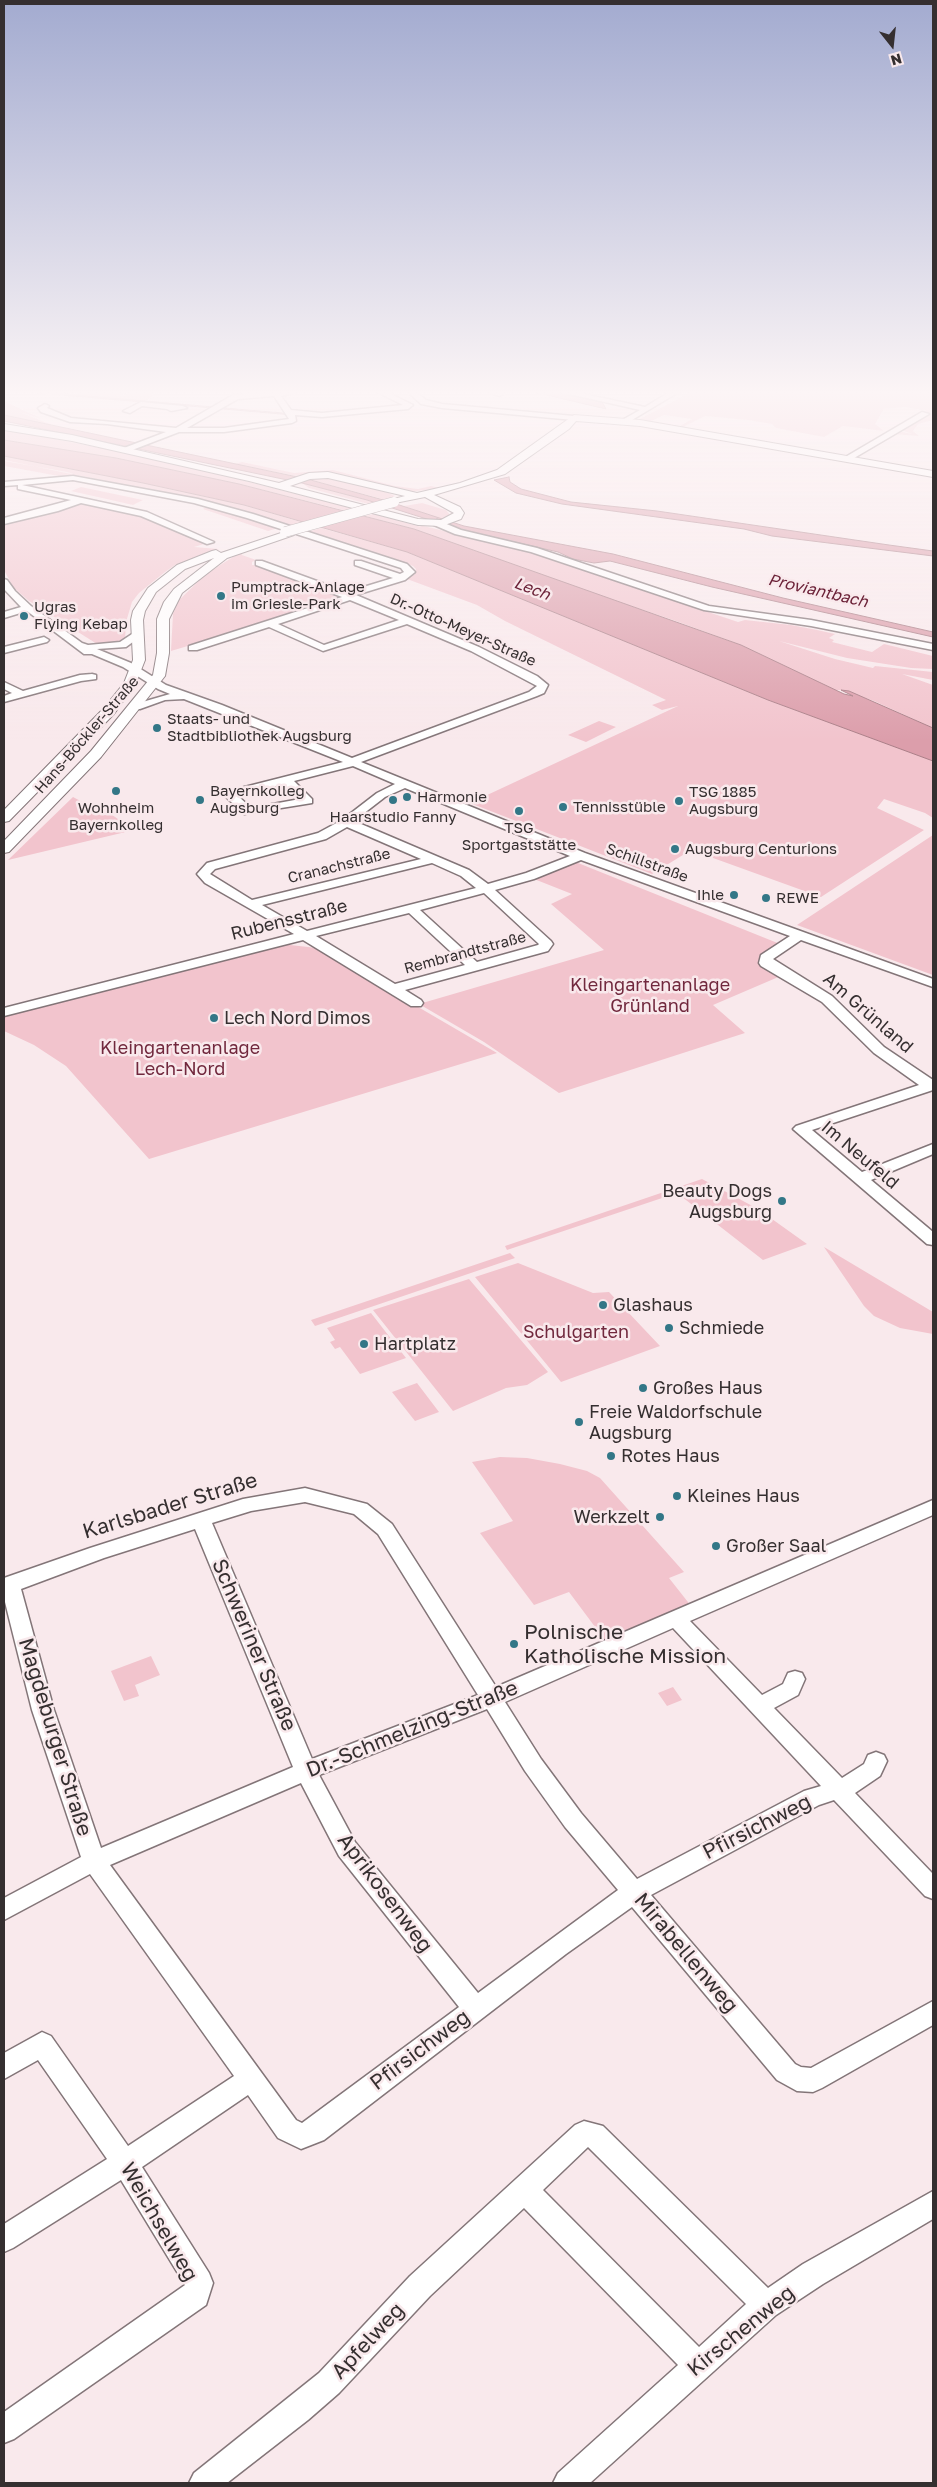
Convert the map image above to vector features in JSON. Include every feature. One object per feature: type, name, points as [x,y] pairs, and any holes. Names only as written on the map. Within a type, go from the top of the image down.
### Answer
[{"type":"main road","points":[[271,537],[289,535],[372,509]]},
{"type":"main road","points":[[375,509],[418,522],[437,523],[449,522],[458,517],[459,513],[452,509]]},
{"type":"main road","name":"Hans-Böckler-Straße","points":[[4,818],[109,711],[136,672],[139,654],[137,620],[142,602],[171,573],[197,560],[271,537]]},
{"type":"main road","name":"Hans-Böckler-Straße","points":[[4,849],[68,785],[136,707],[155,682],[161,669],[164,619],[170,602],[178,591],[223,556],[271,537]]},
{"type":"street","points":[[4,521],[55,509]]},
{"type":"street","points":[[121,509],[144,514],[210,542]]},
{"type":"street","points":[[199,509],[258,529]]},
{"type":"street","points":[[193,648],[343,600],[349,596],[402,578],[410,572],[404,566],[225,509]]},
{"type":"street","points":[[144,514],[159,510]]},
{"type":"street","points":[[437,523],[458,532],[534,550],[708,608],[732,613],[812,623],[933,647]]},
{"type":"street","points":[[289,535],[334,554]]},
{"type":"street","points":[[351,560],[402,578]]},
{"type":"street","name":"Dr.-Otto-Meyer-Straße","points":[[259,563],[408,620],[483,652],[541,682],[542,688],[352,762]]},
{"type":"street","name":"Schillstraße","points":[[5,588],[28,608],[94,658],[120,670],[136,672],[187,696],[581,856],[933,984]]},
{"type":"street","points":[[4,615],[28,608]]},
{"type":"street","points":[[270,624],[323,648],[408,620]]},
{"type":"street","points":[[79,645],[118,646],[126,643],[138,634]]},
{"type":"street","points":[[4,650],[44,640]]},
{"type":"street","points":[[4,699],[80,678],[92,678]]},
{"type":"street","name":"Schillstraße","points":[[155,682],[169,683],[207,699],[218,707]]},
{"type":"street","points":[[4,685],[21,694]]},
{"type":"street","name":"Schillstraße","points":[[136,707],[164,697],[187,696]]},
{"type":"street","points":[[288,781],[308,801],[248,812],[229,794],[288,781],[352,762]]},
{"type":"street","points":[[403,784],[367,804],[346,822],[314,839],[211,866],[203,871],[209,880],[305,935],[416,1003]]},
{"type":"street","name":"Rembrandtstraße","points":[[346,822],[465,873],[486,889],[546,944],[543,948],[394,989]]},
{"type":"street","name":"Rubensstraße","points":[[4,1012],[486,889],[530,876],[581,856]]},
{"type":"street","name":"Cranachstraße","points":[[250,904],[435,859]]},
{"type":"street","points":[[412,909],[475,967]]},
{"type":"street","name":"Am Grünland","points":[[800,935],[766,958],[766,963],[827,999],[879,1050],[925,1082],[933,1084]]},
{"type":"street","name":"Im Neufeld","points":[[933,1084],[801,1129],[933,1240]]},
{"type":"street","points":[[859,1179],[933,1149]]},
{"type":"street","name":"Karlsbader Straße","points":[[7,1585],[97,1552],[250,1504],[305,1495],[360,1509],[385,1529],[492,1698]]},
{"type":"street","name":"Dr.-Schmelzing-Straße","points":[[4,1910],[94,1861],[306,1770],[492,1698],[933,1507]]},
{"type":"street","name":"Schweriner Straße","points":[[201,1519],[306,1770]]},
{"type":"street","name":"Magdeburger Straße","points":[[7,1585],[44,1710],[94,1861]]},
{"type":"street","points":[[676,1619],[837,1790],[929,1879]]},
{"type":"street","points":[[759,1707],[791,1689],[796,1679]]},
{"type":"street","name":"Mirabellenweg","points":[[492,1698],[533,1765],[573,1820],[786,2072],[797,2078],[812,2080],[933,2012]]},
{"type":"street","name":"Pfirsichweg","points":[[94,1861],[287,2130],[301,2136],[315,2131],[475,2008],[634,1892],[812,1798],[848,1786],[872,1770],[876,1761]]},
{"type":"street","name":"Aprikosenweg","points":[[306,1770],[347,1849],[475,2008]]},
{"type":"street","name":"Weichselweg","points":[[4,2067],[42,2044],[125,2163],[199,2283],[196,2295],[4,2429]]},
{"type":"street","points":[[4,2239],[125,2163],[250,2080]]},
{"type":"street","name":"Apfelweg","points":[[204,2483],[298,2410],[328,2383],[420,2286],[584,2134],[594,2135],[766,2305]]},
{"type":"street","points":[[524,2189],[697,2365]]},
{"type":"street","name":"Kirschenweg","points":[[568,2483],[697,2365],[766,2305],[812,2274],[933,2204]]},
{"type":"green space","points":[[53,509],[113,509],[141,515],[204,544],[194,547],[219,549],[175,565],[139,593],[132,602],[126,622],[125,640],[104,645],[97,644],[29,601],[13,587],[4,570],[4,522]]},
{"type":"green space","points":[[203,509],[213,509],[278,528],[268,531]]},
{"type":"green space","points":[[221,509],[258,509],[304,523],[290,527]]},
{"type":"green space","points":[[412,509],[446,510],[450,515],[441,520]]},
{"type":"green space","points":[[374,514],[421,527],[419,525],[514,547],[738,622],[745,620],[791,625],[835,634],[829,638],[834,640],[832,642],[872,652],[884,644],[933,656],[933,669],[911,668],[847,658],[779,641],[835,659],[873,668],[875,666],[933,672],[933,680],[902,674],[933,685],[933,728],[874,701],[841,690],[835,690],[741,645],[414,529],[365,516]]},
{"type":"green space","name":"TSG 1885 Augsburg","points":[[321,528],[407,552],[768,700],[933,761],[933,818],[925,813],[884,799],[877,808],[924,830],[821,897],[691,850],[652,874],[470,803],[678,706],[662,710],[652,705],[666,700],[505,621],[477,605],[407,579],[415,574],[416,569],[413,566],[307,532]]},
{"type":"green space","points":[[241,552],[242,555],[256,560],[252,562],[252,565],[267,566],[343,596],[341,600],[171,651],[173,614],[179,600],[206,574]]},
{"type":"green space","points":[[599,721],[616,727],[586,742],[568,735]]},
{"type":"green space","points":[[73,797],[86,804],[99,806],[134,830],[8,860]]},
{"type":"green space","points":[[933,835],[933,975],[797,925]]},
{"type":"green space","name":"Kleingartenanlage Grünland","points":[[569,863],[578,863],[780,944],[758,961],[783,975],[713,1005],[745,1033],[559,1093],[484,1042],[419,1004],[604,950],[551,904],[572,894],[534,879]]},
{"type":"green space","name":"Kleingartenanlage Lech-Nord","points":[[281,944],[317,948],[497,1053],[149,1159],[66,1066],[34,1045],[4,1031],[4,1015]]},
{"type":"green space","points":[[702,1179],[758,1209],[807,1244],[763,1260],[677,1193],[507,1250],[505,1246]]},
{"type":"green space","points":[[824,1247],[933,1312],[933,1334],[900,1328],[874,1316],[864,1306]]},
{"type":"green space","points":[[510,1253],[515,1258],[315,1326],[311,1320]]},
{"type":"green space","name":"Schulgarten","points":[[518,1263],[593,1293],[609,1292],[660,1346],[561,1382],[475,1277]]},
{"type":"green space","points":[[469,1279],[548,1372],[527,1385],[506,1388],[453,1411],[373,1310]]},
{"type":"green space","name":"Hartplatz","points":[[371,1313],[406,1358],[360,1374],[340,1347],[335,1349],[330,1342],[335,1340],[327,1328]]},
{"type":"green space","points":[[417,1383],[439,1412],[415,1421],[392,1392]]},
{"type":"green space","points":[[500,1457],[527,1458],[560,1464],[587,1471],[600,1478],[684,1572],[669,1578],[695,1611],[610,1647],[569,1592],[534,1605],[480,1533],[513,1521],[472,1462]]},
{"type":"green space","points":[[151,1656],[160,1675],[135,1685],[139,1696],[124,1701],[111,1671]]},
{"type":"green space","points":[[673,1687],[682,1700],[667,1706],[658,1693]]},
{"type":"water","name":"Lech","points":[[258,509],[336,509],[414,529],[741,645],[844,694],[853,696],[841,690],[849,691],[933,728],[933,761],[768,700],[407,552]]},
{"type":"water","points":[[395,509],[412,509],[464,526],[613,554],[783,598],[933,632],[933,637],[712,587],[610,561],[594,563],[573,559],[558,552],[458,529]]},
{"type":"water","points":[[599,509],[657,511],[933,551],[933,556],[772,536],[744,529]]},
{"type":"place","name":"Pumptrack-Anlage im Griesle-Park","points":[[221,596]]},
{"type":"place","name":"Ugras Flying Kebap","points":[[24,616]]},
{"type":"place","name":"Staats- und Stadtbibliothek Augsburg","points":[[157,728]]},
{"type":"place","name":"Wohnheim Bayernkolleg","points":[[116,791]]},
{"type":"place","name":"Harmonie","points":[[407,797]]},
{"type":"place","name":"Bayernkolleg Augsburg","points":[[200,800]]},
{"type":"place","name":"Haarstudio Fanny","points":[[393,800]]},
{"type":"place","name":"TSG 1885 Augsburg","points":[[679,801]]},
{"type":"place","name":"Tennisstüble","points":[[563,807]]},
{"type":"place","name":"TSG Sportgaststätte","points":[[519,811]]},
{"type":"place","name":"Augsburg Centurions","points":[[675,849]]},
{"type":"place","name":"Ihle","points":[[734,895]]},
{"type":"place","name":"REWE","points":[[766,898]]},
{"type":"place","name":"Lech Nord Dimos","points":[[214,1018]]},
{"type":"place","name":"Beauty Dogs Augsburg","points":[[782,1201]]},
{"type":"place","name":"Glashaus","points":[[603,1305]]},
{"type":"place","name":"Schmiede","points":[[669,1328]]},
{"type":"place","name":"Hartplatz","points":[[364,1344]]},
{"type":"place","name":"Großes Haus","points":[[643,1388]]},
{"type":"place","name":"Freie Waldorfschule Augsburg","points":[[579,1422]]},
{"type":"place","name":"Rotes Haus","points":[[611,1456]]},
{"type":"place","name":"Kleines Haus","points":[[677,1496]]},
{"type":"place","name":"Werkzelt","points":[[660,1517]]},
{"type":"place","name":"Großer Saal","points":[[716,1546]]},
{"type":"place","name":"Polnische Katholische Mission","points":[[514,1644]]},
{"type":"water label","name":"Proviantbach","points":[[818,591]]}]
